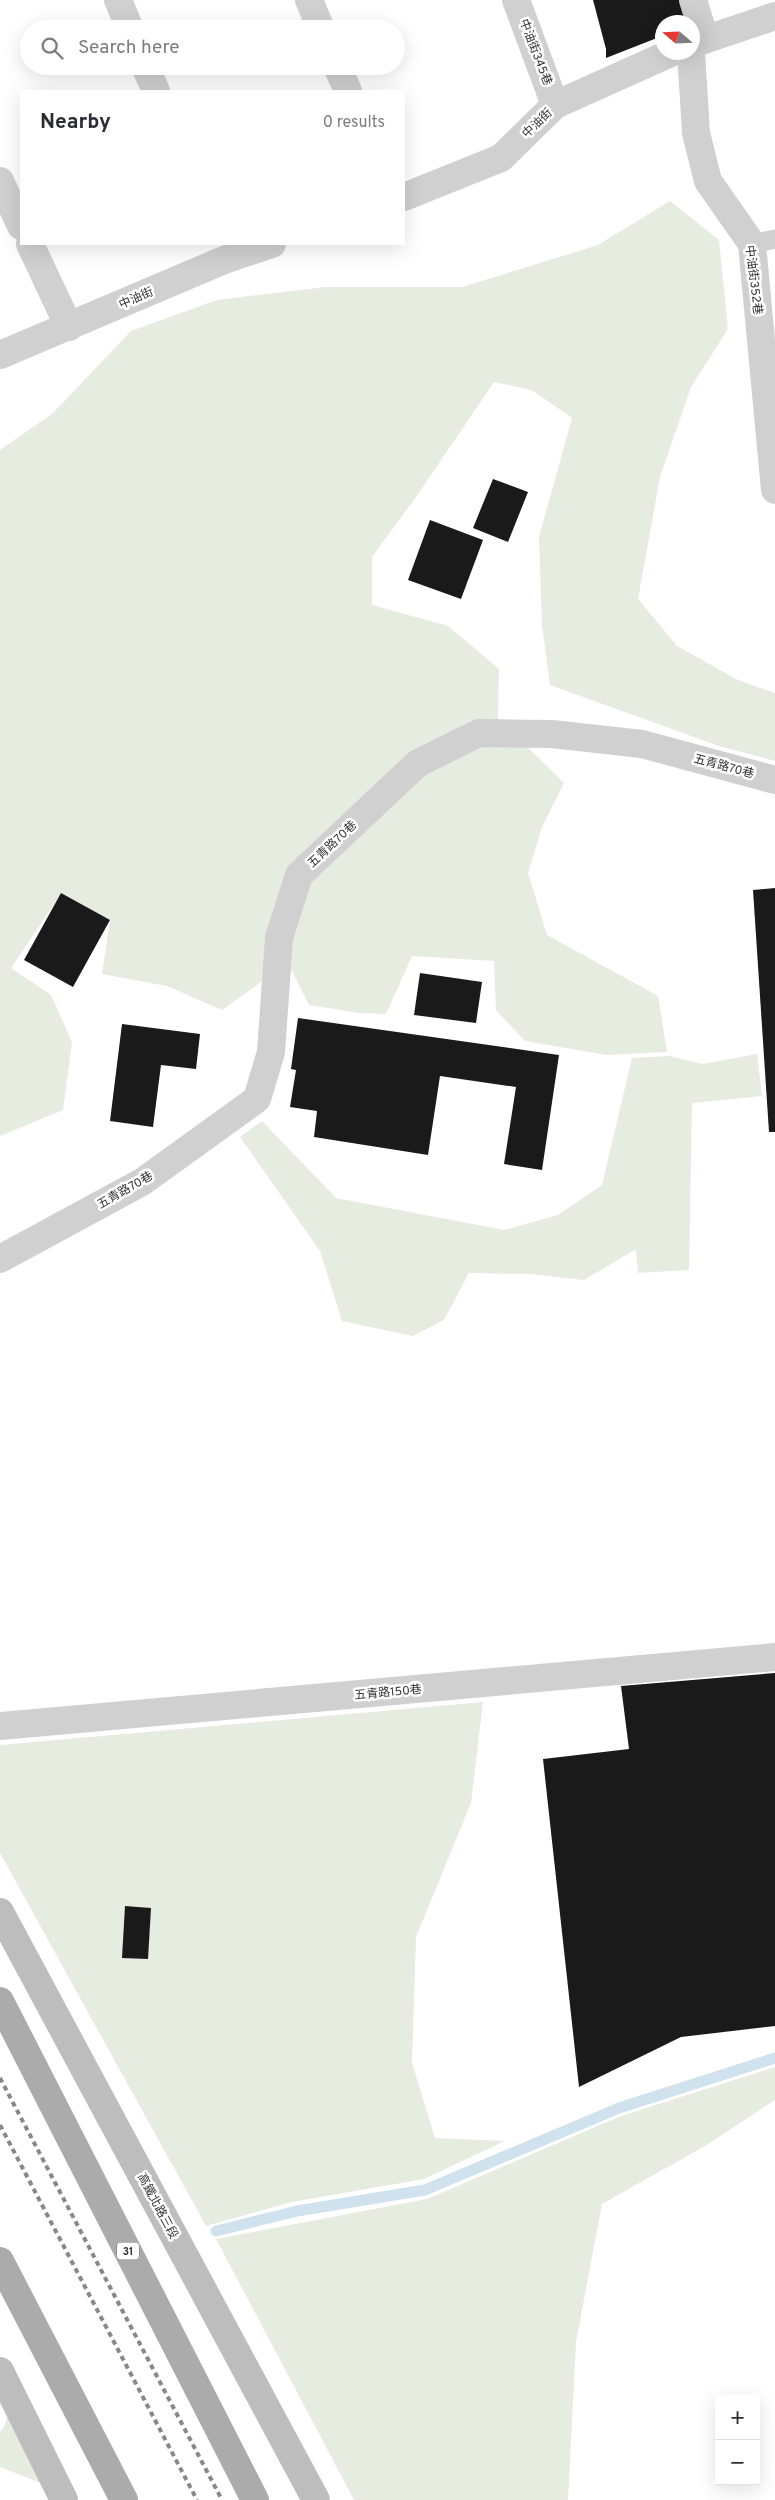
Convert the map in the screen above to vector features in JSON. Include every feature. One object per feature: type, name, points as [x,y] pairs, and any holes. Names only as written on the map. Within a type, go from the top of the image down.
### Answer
[{"type":"main road","name":"高鐵北路三段","points":[[0,1912],[316,2500]]},
{"type":"main road","name":"31","points":[[0,2001],[255,2500]]},
{"type":"main road","points":[[0,2262],[124,2500]]},
{"type":"main road","points":[[0,2371],[64,2500]]},
{"type":"street","points":[[118,0],[126,20]]},
{"type":"street","points":[[308,0],[317,20]]},
{"type":"street","name":"中油街345巷","points":[[516,0],[555,104]]},
{"type":"street","name":"中油街352巷","points":[[693,0],[694,15]]},
{"type":"street","points":[[700,44],[775,16]]},
{"type":"street","name":"中油街","points":[[405,197],[502,158],[555,104],[655,60]]},
{"type":"street","name":"中油街352巷","points":[[696,60],[696,133],[708,181],[763,241],[775,490]]},
{"type":"street","points":[[149,75],[156,90]]},
{"type":"street","points":[[341,75],[348,90]]},
{"type":"street","points":[[0,181],[20,224]]},
{"type":"street","points":[[30,245],[69,327]]},
{"type":"street","name":"中油街","points":[[0,354],[69,327],[221,252],[266,245]]},
{"type":"street","name":"五青路70巷","points":[[0,1259],[142,1182],[257,1099],[271,1052],[279,938],[298,875],[418,763],[479,733],[552,734],[642,744],[775,780]]},
{"type":"street","name":"五青路150巷","points":[[0,1726],[775,1657]]},
{"type":"shaded area","points":[[670,201],[719,240],[728,329],[691,387],[660,477],[638,599],[677,646],[738,680],[775,693],[775,761],[719,746],[550,685],[542,625],[539,537],[572,418],[532,390],[494,382],[416,497],[372,557],[372,605],[448,626],[499,669],[498,718],[564,783],[542,827],[528,873],[547,935],[658,996],[667,1052],[607,1055],[525,1041],[496,1010],[494,961],[412,956],[386,1014],[359,1013],[309,1005],[288,963],[222,1010],[167,986],[102,974],[110,920],[61,894],[11,968],[51,995],[72,1042],[63,1110],[0,1136],[0,450],[52,414],[131,331],[217,300],[325,287],[462,287],[598,245]]},
{"type":"shaded area","points":[[757,1054],[762,1096],[692,1103],[689,1270],[638,1273],[636,1249],[584,1280],[530,1274],[469,1273],[444,1320],[413,1336],[342,1321],[320,1251],[240,1137],[262,1121],[336,1198],[504,1230],[558,1215],[602,1185],[632,1058],[669,1056],[703,1064]]},
{"type":"shaded area","points":[[483,1702],[471,1803],[416,1937],[412,2063],[435,2138],[505,2141],[424,2179],[292,2202],[206,2226],[0,1853],[0,1745]]},
{"type":"shaded area","points":[[775,2067],[775,2100],[705,2146],[602,2204],[576,2342],[568,2500],[354,2500],[216,2239],[427,2199],[621,2116]]},
{"type":"shaded area","points":[[11,2404],[46,2485],[0,2467],[0,2432],[4,2427]]},
{"type":"building","points":[[593,0],[680,0],[685,15],[655,15],[655,39],[606,58],[606,49]]},
{"type":"building","points":[[493,479],[528,492],[508,542],[473,528]]},
{"type":"building","points":[[430,520],[483,540],[461,599],[408,580]]},
{"type":"building","points":[[775,888],[775,1132],[769,1132],[753,890]]},
{"type":"building","points":[[61,893],[110,920],[73,987],[24,960]]},
{"type":"building","points":[[420,973],[482,982],[476,1023],[414,1015]]},
{"type":"building","points":[[298,1018],[559,1055],[542,1170],[504,1164],[516,1087],[440,1076],[428,1155],[314,1137],[317,1111],[290,1107],[296,1070],[291,1069]]},
{"type":"building","points":[[122,1024],[200,1034],[196,1069],[161,1065],[153,1127],[110,1121]]},
{"type":"building","points":[[775,1673],[775,2026],[681,2037],[579,2087],[543,1759],[629,1749],[621,1686]]},
{"type":"building","points":[[125,1906],[151,1908],[148,1959],[122,1958]]},
{"type":"waterway","points":[[216,2231],[297,2211],[425,2190],[619,2108],[775,2058]]},
{"type":"railway","points":[[0,2078],[222,2500]]},
{"type":"railway","points":[[0,2125],[197,2500]]}]
